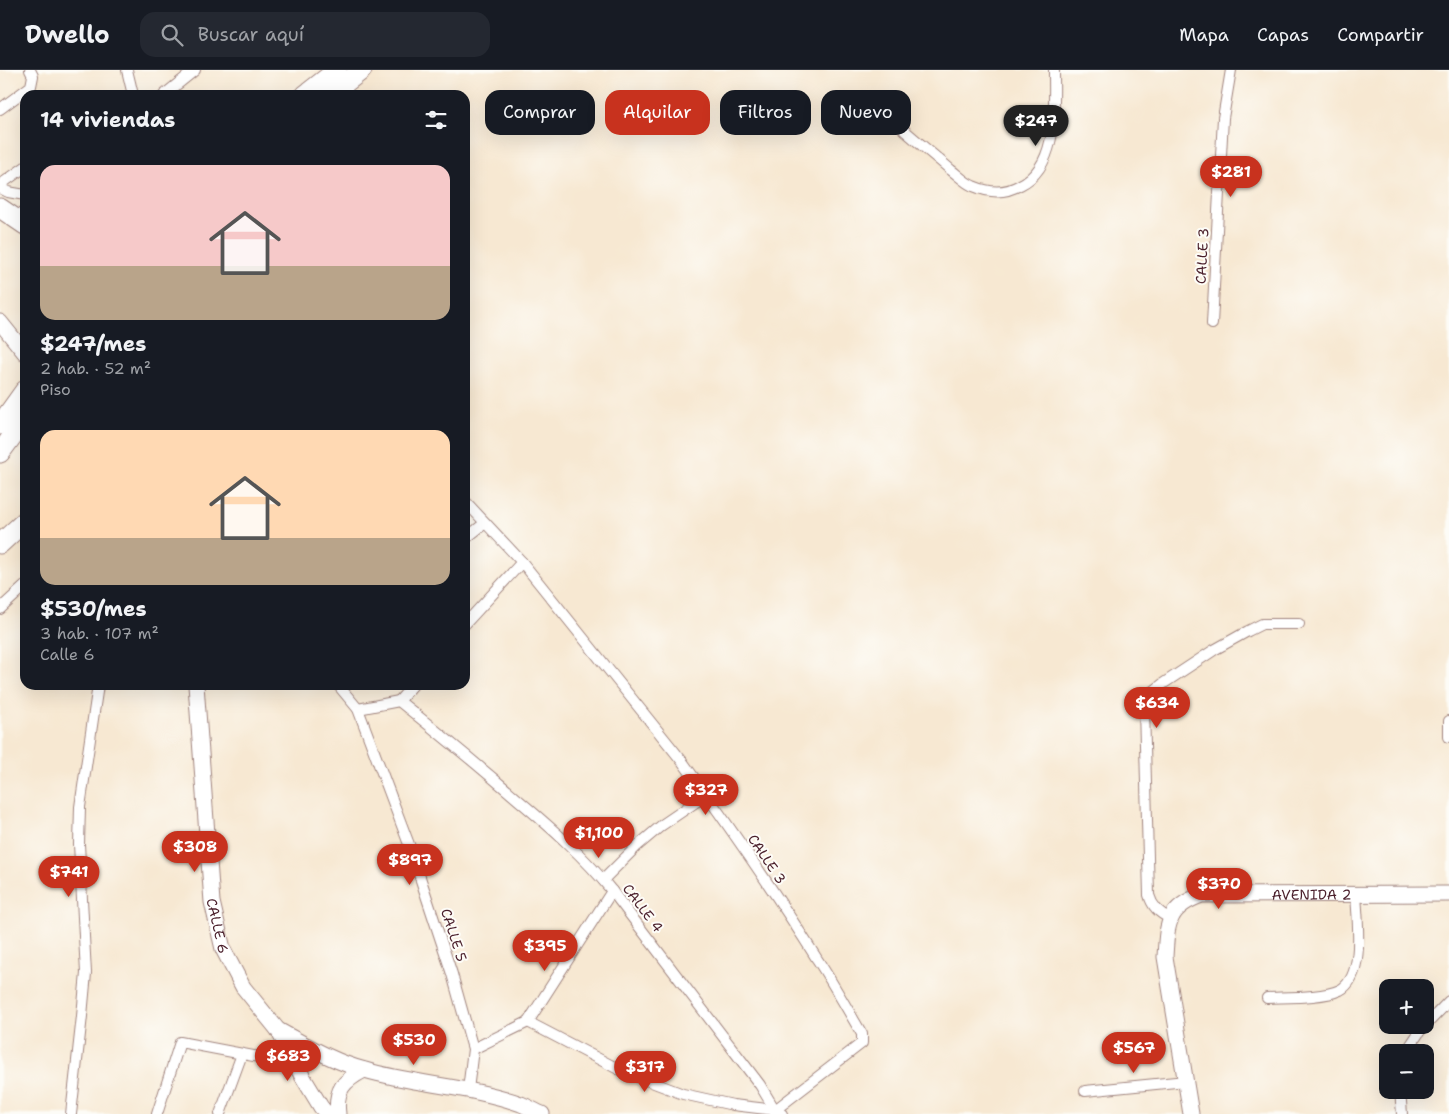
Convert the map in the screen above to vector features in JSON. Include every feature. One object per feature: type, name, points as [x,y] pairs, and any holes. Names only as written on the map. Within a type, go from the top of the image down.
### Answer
[{"type":"highway","points":[[311,90],[337,70]]},
{"type":"highway","points":[[336,90],[362,70]]},
{"type":"highway","points":[[0,208],[20,222]]},
{"type":"highway","points":[[0,425],[20,397]]},
{"type":"highway","points":[[0,453],[20,426]]},
{"type":"highway","points":[[0,544],[20,528]]},
{"type":"street","points":[[26,90],[31,86],[33,76],[30,70]]},
{"type":"street","points":[[126,70],[132,90]]},
{"type":"street","points":[[170,90],[196,70]]},
{"type":"street","points":[[910,135],[971,186],[992,192],[1009,191],[1024,184],[1036,174],[1046,157],[1054,108],[1054,70]]},
{"type":"street","name":"CALLE 3","points":[[1212,324],[1223,118],[1231,70]]},
{"type":"street","points":[[0,109],[20,94]]},
{"type":"street","points":[[20,171],[0,187],[8,192],[20,194]]},
{"type":"street","points":[[0,322],[20,346]]},
{"type":"street","name":"CALLE 3","points":[[470,506],[522,562],[682,762],[740,843],[818,959],[862,1034],[862,1043],[778,1112]]},
{"type":"street","points":[[470,536],[485,523]]},
{"type":"street","points":[[470,619],[522,562]]},
{"type":"street","points":[[0,609],[20,591]]},
{"type":"street","points":[[1191,1114],[1165,957],[1170,918],[1162,915],[1150,901],[1149,895],[1144,708],[1148,700],[1164,683],[1214,650],[1248,631],[1262,624],[1299,624]]},
{"type":"street","points":[[71,1114],[86,973],[79,844],[80,807],[97,690]]},
{"type":"street","name":"CALLE 6","points":[[196,690],[212,902],[223,949],[243,987],[278,1030],[321,1112]]},
{"type":"street","name":"CALLE 5","points":[[342,690],[358,709],[410,847],[452,974],[473,1049],[468,1090]]},
{"type":"street","points":[[358,709],[399,701],[408,690]]},
{"type":"street","name":"CALLE 4","points":[[399,701],[445,737],[548,826],[603,880],[760,1085],[778,1112]]},
{"type":"street","points":[[1449,721],[1449,737]]},
{"type":"street","points":[[603,880],[636,846],[662,825],[706,795]]},
{"type":"street","points":[[473,1049],[528,1022],[612,891]]},
{"type":"street","points":[[1267,998],[1312,996],[1340,990],[1348,983],[1358,958],[1356,894]]},
{"type":"street","name":"AVENIDA 2","points":[[1170,918],[1182,905],[1202,896],[1449,894]]},
{"type":"street","points":[[1412,1044],[1420,1032],[1449,1001]]},
{"type":"street","points":[[528,1022],[620,1070],[683,1094],[778,1112]]},
{"type":"street","name":"CALLE 6","points":[[278,1030],[327,1056],[364,1070],[406,1080],[468,1090],[522,1104],[542,1114]]},
{"type":"street","points":[[157,1114],[180,1042],[296,1064]]},
{"type":"street","points":[[220,1114],[242,1054]]},
{"type":"street","points":[[338,1114],[336,1102],[345,1081],[364,1070]]},
{"type":"street","points":[[1085,1091],[1186,1081]]},
{"type":"street","points":[[1401,1099],[1402,1114]]}]
